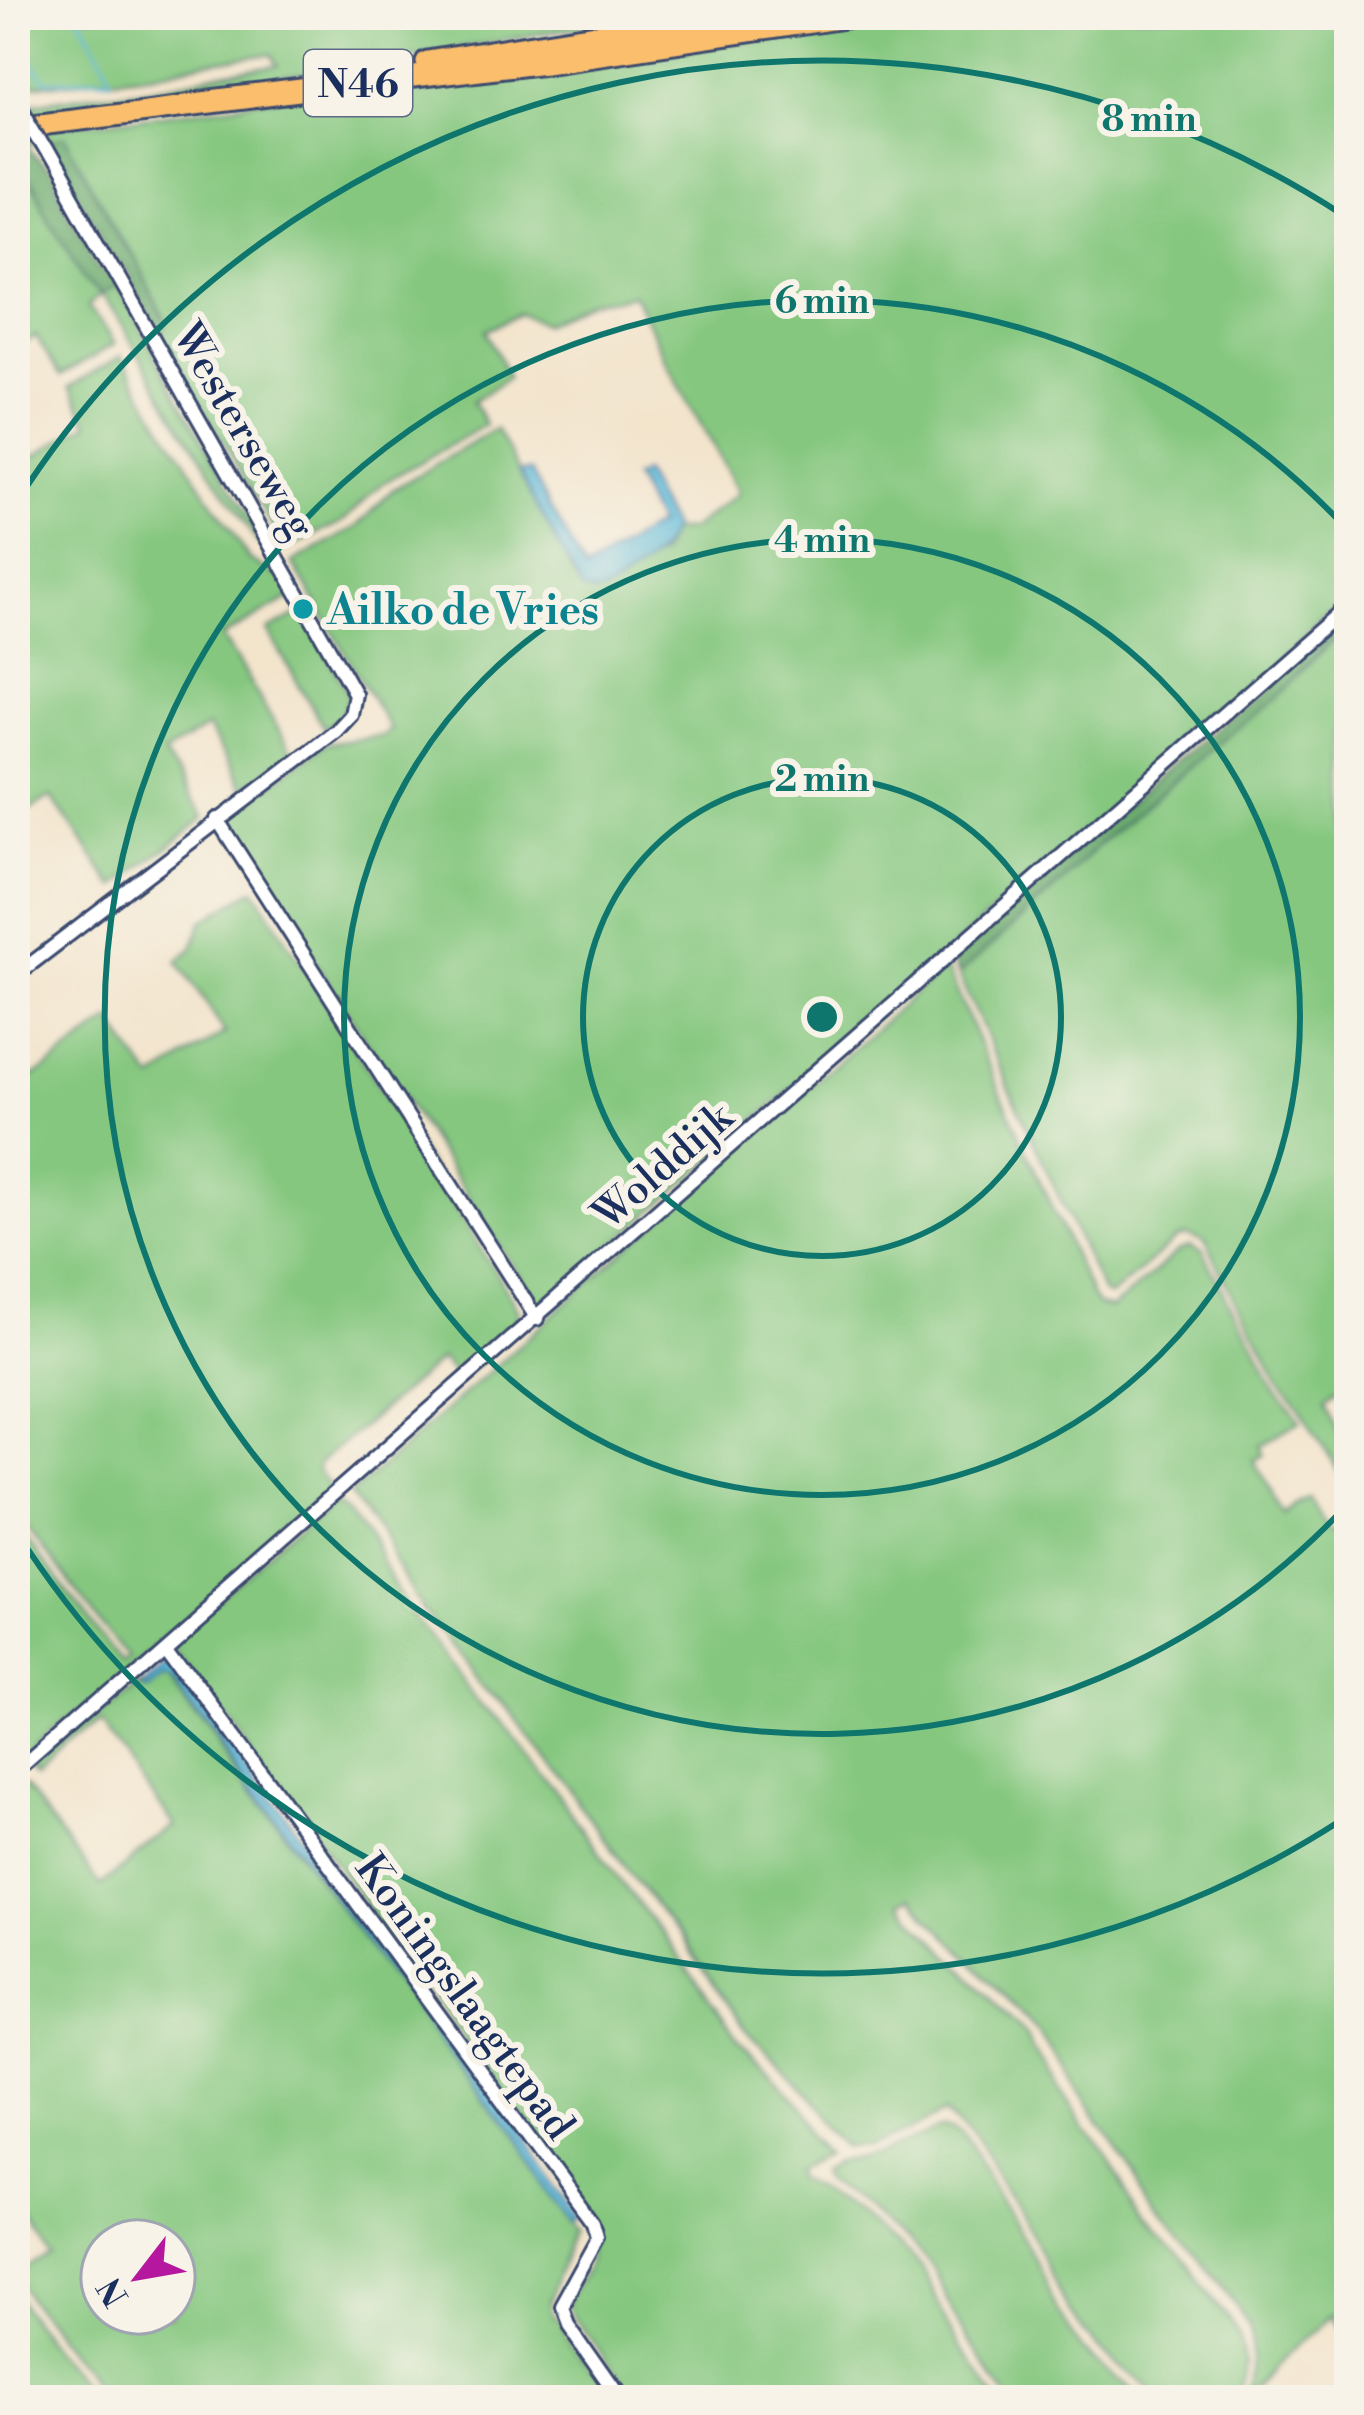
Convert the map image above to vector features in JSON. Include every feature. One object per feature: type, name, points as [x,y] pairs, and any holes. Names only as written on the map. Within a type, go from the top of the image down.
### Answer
[{"type":"highway","name":"N46","points":[[202,102],[524,44],[722,15]]},
{"type":"highway","name":"N46","points":[[15,126],[545,61],[857,15]]},
{"type":"street","name":"Westerseweg","points":[[15,97],[355,694],[355,706],[345,723],[15,976]]},
{"type":"street","name":"Wolddijk","points":[[15,1773],[1349,604]]},
{"type":"street","points":[[217,819],[537,1319]]},
{"type":"street","name":"Koningslaagtepad","points":[[166,1642],[592,2224],[596,2238],[558,2307],[564,2323],[618,2400]]},
{"type":"green space","points":[[15,15],[647,15],[254,84],[15,117],[15,105],[278,66],[272,54],[17,89],[15,82],[26,70],[15,52]]},
{"type":"green space","points":[[903,15],[1349,15],[1349,600],[548,1303],[537,1304],[299,937],[231,822],[230,816],[325,744],[382,736],[390,730],[293,563],[359,526],[392,490],[496,429],[582,589],[659,556],[671,532],[691,530],[739,494],[634,293],[587,302],[544,323],[521,314],[487,330],[508,377],[473,401],[485,425],[383,483],[343,522],[286,549],[161,335],[165,319],[65,138],[15,144],[15,131],[775,37]]},
{"type":"green space","points":[[65,137],[165,319],[161,335],[47,140]]},
{"type":"green space","points":[[30,142],[115,286],[100,294],[15,161],[15,144]]},
{"type":"green space","points":[[15,161],[100,294],[115,286],[262,540],[257,543],[101,295],[89,307],[113,345],[61,376],[36,337],[15,348]]},
{"type":"green space","points":[[120,357],[249,560],[288,582],[296,595],[222,637],[292,752],[243,789],[207,728],[164,754],[205,818],[115,888],[50,797],[15,818],[15,429],[33,457],[89,424],[69,388]]},
{"type":"green space","points":[[304,611],[349,695],[342,715],[324,728],[268,631]]},
{"type":"green space","points":[[1349,612],[1349,629],[1097,846],[958,975],[952,962],[1128,802]]},
{"type":"green space","points":[[1349,629],[1349,1377],[1329,1393],[1349,1451],[1349,1473],[1340,1472],[1203,1242],[1187,1236],[1176,1240],[1110,1296],[1103,1294],[958,975],[1097,846]]},
{"type":"green space","points":[[255,889],[510,1296],[518,1311],[516,1327],[458,1382],[441,1359],[319,1463],[317,1469],[333,1491],[15,1767],[15,1523],[119,1663],[126,1658],[15,1511],[15,1053],[34,1077],[111,1021],[153,1081],[225,1033],[178,961],[193,948],[202,922]]},
{"type":"green space","points":[[945,967],[1092,1298],[1098,1306],[1111,1309],[1179,1251],[1189,1247],[1202,1254],[1300,1419],[1259,1444],[1263,1453],[1253,1460],[1286,1514],[1314,1500],[1330,1531],[1349,1526],[1349,2345],[1332,2318],[1249,2399],[1258,2363],[1249,2329],[1035,2029],[910,1897],[899,1903],[1026,2035],[1031,2049],[1239,2337],[1249,2363],[1239,2400],[1164,2400],[946,2112],[877,2146],[860,2147],[746,2029],[350,1495]]},
{"type":"green space","points":[[335,1503],[345,1510],[738,2038],[844,2152],[813,2165],[814,2176],[862,2216],[952,2317],[1013,2400],[623,2400],[563,2307],[596,2251],[598,2227],[593,2214],[173,1643]]},
{"type":"green space","points":[[163,1669],[581,2233],[540,2308],[541,2318],[554,2327],[600,2400],[108,2400],[15,2281],[15,2271],[46,2244],[15,2201],[15,1793],[24,1785],[100,1886],[175,1826],[97,1721],[33,1777],[27,1770],[134,1680]]},
{"type":"green space","points":[[939,2130],[959,2145],[1150,2400],[1026,2400],[960,2310],[838,2176],[837,2168],[852,2160],[871,2160]]},
{"type":"green space","points":[[19,2302],[95,2400],[15,2400],[15,2305]]},
{"type":"water","points":[[519,471],[531,471],[585,571],[657,525],[633,478],[642,473],[672,528],[653,558],[636,572],[607,591],[582,590]]},
{"type":"water","points":[[162,1658],[175,1664],[581,2218],[578,2222],[573,2222],[169,1672],[158,1670],[141,1685],[135,1683]]},
{"type":"waterway","points":[[15,35],[46,82],[113,77],[79,15]]},
{"type":"waterway","points":[[421,15],[426,25]]},
{"type":"place","name":"Ailko de Vries","points":[[303,609]]}]
